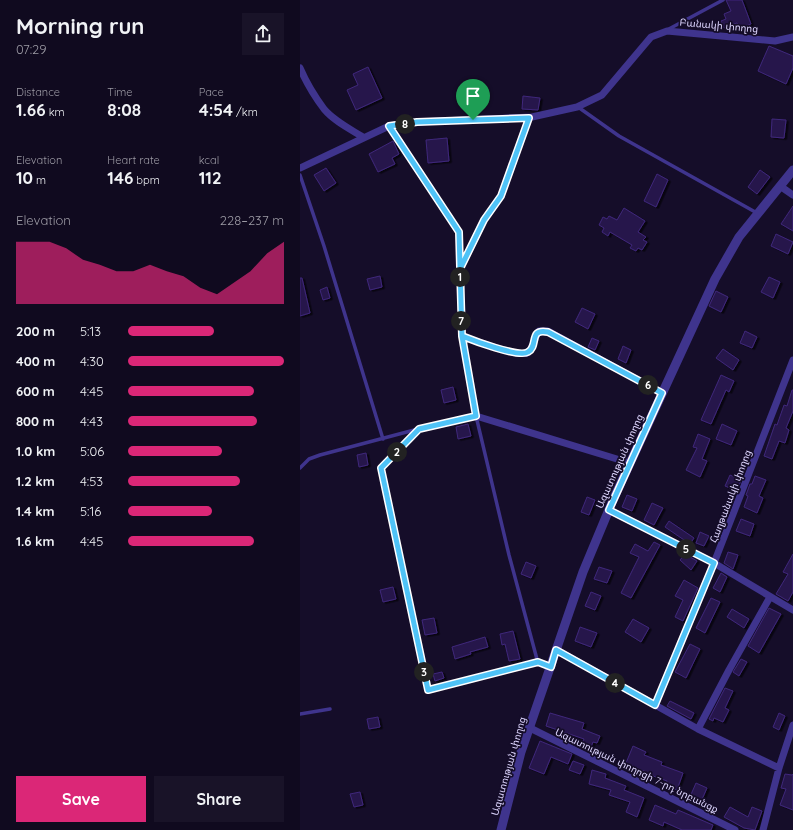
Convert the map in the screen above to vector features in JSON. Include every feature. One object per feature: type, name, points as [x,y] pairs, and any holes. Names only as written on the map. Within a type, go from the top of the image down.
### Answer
[{"type":"street","name":"Բանակի փողոց","points":[[300,168],[389,126],[417,122],[529,118],[577,107],[602,95],[651,37],[666,31],[776,41],[793,37]]},
{"type":"street","points":[[300,68],[303,76],[325,110],[340,123],[363,138]]},
{"type":"street","points":[[460,269],[484,220],[501,196],[529,118]]},
{"type":"street","name":"Ազատության փողոց","points":[[501,830],[521,752],[583,572],[609,510],[715,280],[740,237],[793,170]]},
{"type":"street","points":[[780,186],[793,195]]},
{"type":"street","points":[[462,336],[497,348],[522,354],[527,353],[531,349],[536,335],[542,330],[662,393]]},
{"type":"street","name":"Հաղթանակի փողոց","points":[[655,705],[714,563],[793,360]]},
{"type":"street","points":[[476,416],[630,463]]},
{"type":"street","points":[[609,510],[714,563],[793,610]]},
{"type":"street","points":[[698,729],[770,597]]},
{"type":"street","points":[[556,650],[698,729],[779,768]]},
{"type":"street","points":[[762,830],[793,724]]},
{"type":"street","name":"Ազատության փողոցի 7-րդ նրբանցք","points":[[530,728],[735,830]]},
{"type":"lane","points":[[666,31],[723,0]]},
{"type":"lane","points":[[577,107],[619,136],[758,213]]},
{"type":"lane","points":[[389,126],[459,232],[462,336],[476,416],[509,555],[538,662]]},
{"type":"lane","points":[[300,175],[324,246],[383,439]]},
{"type":"lane","points":[[300,468],[310,459],[320,455],[419,429],[476,416]]},
{"type":"lane","points":[[419,429],[381,468],[428,690],[538,662],[551,667]]},
{"type":"lane","points":[[300,714],[330,709]]},
{"type":"building","points":[[726,0],[742,0],[751,24],[739,29],[737,23],[724,28],[721,21],[726,19],[724,14],[731,11]]},
{"type":"building","points":[[769,46],[793,56],[793,68],[786,84],[758,71]]},
{"type":"building","points":[[368,67],[382,98],[356,110],[347,90],[358,85],[353,74]]},
{"type":"building","points":[[523,96],[540,98],[538,110],[522,109]]},
{"type":"building","points":[[772,119],[786,120],[784,138],[771,137]]},
{"type":"building","points":[[447,138],[449,161],[428,163],[426,140]]},
{"type":"building","points":[[393,141],[399,154],[392,158],[395,164],[378,172],[369,154]]},
{"type":"building","points":[[326,168],[336,183],[324,191],[314,175]]},
{"type":"building","points":[[760,170],[770,177],[757,194],[748,187]]},
{"type":"building","points":[[657,174],[668,180],[656,207],[644,201]]},
{"type":"building","points":[[793,206],[793,231],[781,224]]},
{"type":"building","points":[[624,208],[645,221],[638,232],[646,237],[643,240],[647,242],[642,250],[638,248],[636,251],[630,248],[632,245],[610,232],[608,236],[602,232],[604,228],[599,225],[603,217],[607,219],[609,216],[617,220]]},
{"type":"building","points":[[776,234],[793,242],[788,254],[771,246]]},
{"type":"building","points":[[380,276],[382,287],[370,290],[367,279]]},
{"type":"building","points":[[769,277],[780,282],[773,298],[761,292]]},
{"type":"building","points":[[300,278],[302,278],[310,313],[300,316]]},
{"type":"building","points":[[327,287],[330,298],[323,300],[320,290]]},
{"type":"building","points":[[716,291],[728,297],[721,312],[709,306]]},
{"type":"building","points":[[582,308],[595,314],[588,329],[575,322]]},
{"type":"building","points":[[745,331],[757,337],[752,348],[740,343]]},
{"type":"building","points":[[592,338],[599,341],[595,350],[588,347]]},
{"type":"building","points":[[623,346],[631,350],[626,363],[618,359]]},
{"type":"building","points":[[723,349],[739,360],[733,370],[716,358]]},
{"type":"building","points":[[721,375],[734,381],[729,392],[726,390],[711,424],[701,420]]},
{"type":"building","points":[[453,387],[456,400],[444,403],[441,390]]},
{"type":"building","points":[[792,390],[793,411],[786,428],[789,430],[785,443],[779,441],[772,459],[764,456],[775,424],[777,425],[784,405],[787,406]]},
{"type":"building","points":[[468,424],[471,436],[458,439],[456,427]]},
{"type":"building","points":[[722,424],[737,431],[731,445],[716,439]]},
{"type":"building","points":[[698,434],[710,439],[702,459],[707,461],[700,477],[686,470],[697,448],[693,447]]},
{"type":"building","points":[[366,453],[368,465],[359,467],[357,455]]},
{"type":"building","points":[[730,475],[741,480],[737,491],[725,486]]},
{"type":"building","points":[[755,476],[766,480],[759,496],[763,498],[757,513],[744,507],[748,496],[746,495]]},
{"type":"building","points":[[627,495],[637,499],[632,511],[622,507]]},
{"type":"building","points":[[587,497],[595,500],[589,515],[581,512]]},
{"type":"building","points":[[652,503],[663,508],[654,525],[644,520]]},
{"type":"building","points":[[741,519],[754,524],[750,536],[736,531]]},
{"type":"building","points":[[669,521],[694,538],[690,544],[665,527]]},
{"type":"building","points":[[700,532],[709,536],[704,546],[696,543]]},
{"type":"building","points":[[654,542],[660,545],[631,598],[621,593],[639,557],[630,553],[635,544],[648,551]]},
{"type":"building","points":[[728,552],[738,555],[733,569],[724,563]]},
{"type":"building","points":[[685,554],[697,561],[691,570],[680,560]]},
{"type":"building","points":[[793,554],[793,592],[788,601],[776,594],[788,574],[783,572]]},
{"type":"building","points":[[526,562],[536,566],[531,578],[521,574]]},
{"type":"building","points":[[599,567],[612,571],[607,583],[594,579]]},
{"type":"building","points":[[721,573],[727,577],[720,592],[713,588]]},
{"type":"building","points":[[684,580],[698,588],[683,621],[675,617],[683,600],[675,596]]},
{"type":"building","points":[[393,587],[396,599],[383,602],[380,590]]},
{"type":"building","points":[[591,592],[601,596],[595,610],[585,606]]},
{"type":"building","points":[[711,598],[720,602],[705,633],[696,628]]},
{"type":"building","points":[[769,608],[781,614],[759,653],[748,646]]},
{"type":"building","points":[[732,609],[749,619],[744,628],[727,617]]},
{"type":"building","points":[[434,618],[437,633],[425,635],[422,620]]},
{"type":"building","points":[[633,619],[649,628],[641,642],[625,632]]},
{"type":"building","points":[[580,627],[597,633],[591,647],[575,641]]},
{"type":"building","points":[[513,631],[520,659],[509,661],[505,644],[502,645],[500,634]]},
{"type":"building","points":[[485,637],[488,647],[470,652],[471,654],[455,659],[452,647]]},
{"type":"building","points":[[690,644],[700,649],[686,678],[675,672]]},
{"type":"building","points":[[741,659],[747,662],[739,676],[733,672]]},
{"type":"building","points":[[442,672],[444,678],[435,681],[433,674]]},
{"type":"building","points":[[725,688],[733,691],[725,708],[729,710],[723,722],[714,718],[713,721],[709,719]]},
{"type":"building","points":[[670,701],[694,713],[691,719],[667,706]]},
{"type":"building","points":[[550,713],[584,723],[582,729],[600,736],[597,743],[593,742],[591,747],[582,743],[584,739],[546,726]]},
{"type":"building","points":[[779,713],[785,716],[779,730],[773,727]]},
{"type":"building","points":[[378,717],[380,727],[369,729],[367,719]]},
{"type":"building","points":[[540,741],[572,754],[568,764],[551,757],[544,774],[529,768]]},
{"type":"building","points":[[633,746],[646,752],[644,755],[662,762],[661,765],[683,773],[677,790],[665,785],[667,781],[645,773],[646,772],[626,763]]},
{"type":"building","points":[[573,761],[584,765],[580,774],[569,770]]},
{"type":"building","points":[[592,770],[606,774],[605,778],[626,786],[624,790],[644,798],[637,817],[626,812],[630,802],[609,795],[611,790],[589,784]]},
{"type":"building","points":[[785,774],[793,774],[793,810],[780,805],[786,789],[781,788]]},
{"type":"building","points":[[696,783],[707,788],[700,804],[689,799]]},
{"type":"building","points":[[360,792],[363,805],[354,807],[350,794]]},
{"type":"building","points":[[655,805],[676,814],[678,810],[713,825],[711,830],[682,830],[664,822],[663,826],[649,820]]},
{"type":"building","points":[[730,807],[748,817],[752,807],[762,811],[755,830],[744,828],[724,817]]},
{"type":"route","points":[[473,120],[417,122],[389,126],[459,232],[462,336],[497,348],[522,354],[527,353],[531,349],[536,335],[542,330],[565,339],[662,393],[609,510],[714,563],[655,705],[556,650],[551,667],[538,662],[428,690],[381,468],[419,429],[476,416],[462,336],[460,269],[484,220],[501,196],[529,118],[473,120]]}]
